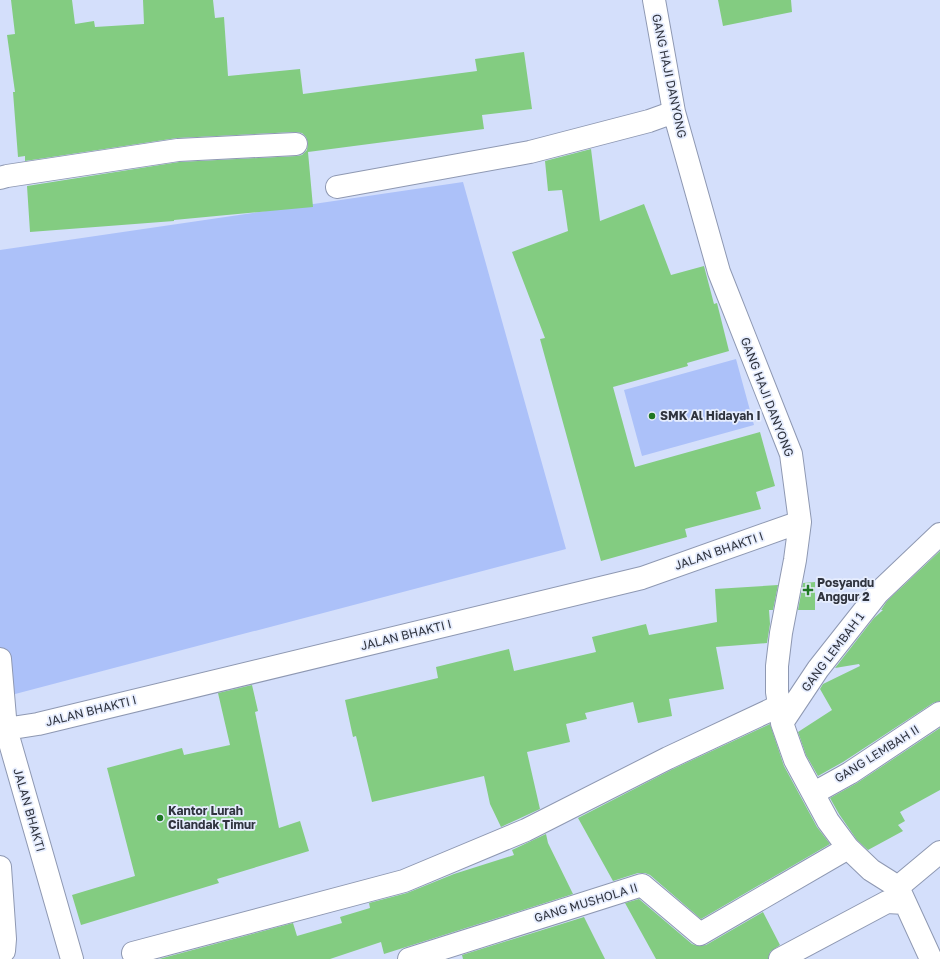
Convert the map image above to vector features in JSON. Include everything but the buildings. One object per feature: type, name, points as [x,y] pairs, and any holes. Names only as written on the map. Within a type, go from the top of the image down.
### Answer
[{"type":"street","name":"GANG HAJI DANYONG","points":[[654,0],[674,112],[719,272],[791,454],[800,522],[796,560],[781,633],[777,666],[777,692],[781,715],[795,760],[828,821],[848,848],[871,870],[902,895]]},
{"type":"street","points":[[336,187],[530,152],[649,121],[674,112]]},
{"type":"street","points":[[0,178],[178,150],[296,144]]},
{"type":"street","name":"JALAN BHAKTI I","points":[[3,729],[38,724],[642,578],[800,522]]},
{"type":"street","name":"GANG LEMBAH 1","points":[[781,715],[878,593],[940,534]]},
{"type":"street","name":"JALAN BHAKTI","points":[[0,659],[3,729],[72,959]]},
{"type":"street","name":"GANG LEMBAH II","points":[[814,793],[850,773],[940,714]]},
{"type":"street","points":[[133,953],[404,881],[526,830],[668,758],[781,715]]},
{"type":"street","name":"GANG MUSHOLA II","points":[[409,959],[642,885],[700,934],[848,848]]},
{"type":"street","points":[[780,959],[902,895],[939,852]]},
{"type":"street","points":[[0,867],[5,939],[4,951],[0,954]]},
{"type":"street","points":[[902,895],[931,959]]},
{"type":"shaded area","points":[[463,182],[566,549],[0,698],[0,250]]},
{"type":"shaded area","points":[[736,359],[754,425],[642,456],[624,390]]},
{"type":"place","name":"SMK Al Hidayah I","points":[[652,416]]},
{"type":"place","name":"Posyandu Anggur 2","points":[[808,590]]},
{"type":"place","name":"Kantor Lurah Cilandak Timur","points":[[160,818]]}]
